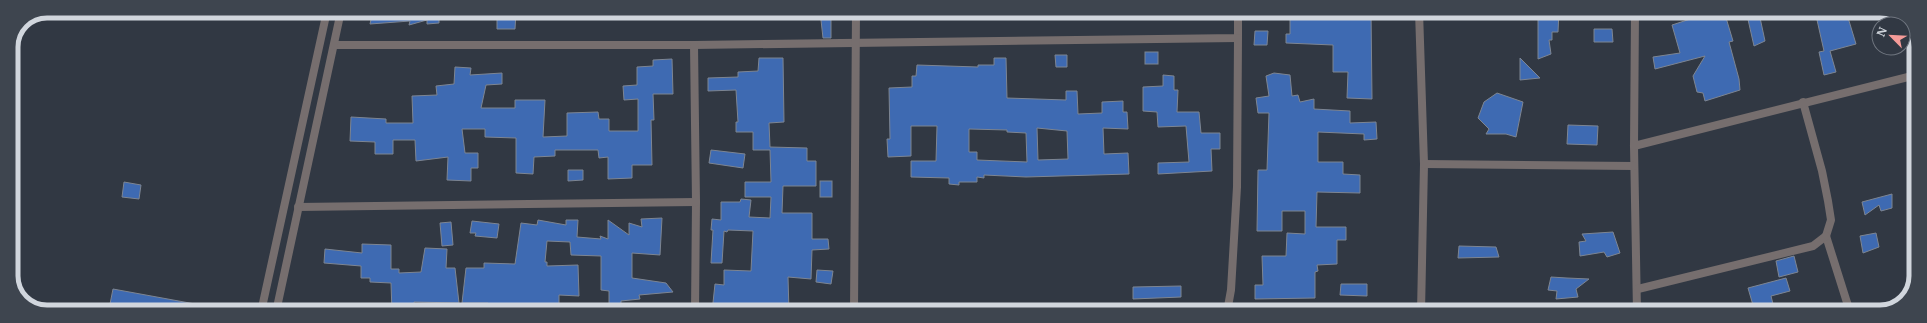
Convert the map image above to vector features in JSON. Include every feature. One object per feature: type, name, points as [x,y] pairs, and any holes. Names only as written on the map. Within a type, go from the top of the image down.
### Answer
[{"type":"street","points":[[264,305],[325,18]]},
{"type":"street","points":[[277,305],[341,18]]},
{"type":"street","points":[[854,305],[856,18]]},
{"type":"street","points":[[1228,305],[1231,290],[1237,187],[1238,18]]},
{"type":"street","points":[[1419,18],[1424,164],[1420,305]]},
{"type":"street","points":[[1635,18],[1634,166],[1637,305]]},
{"type":"street","points":[[335,45],[694,45],[1238,38]]},
{"type":"street","points":[[694,45],[696,202],[695,305]]},
{"type":"street","points":[[1634,146],[1803,102],[1909,77]]},
{"type":"street","points":[[1803,102],[1822,171],[1828,201],[1831,220],[1826,236],[1848,305]]},
{"type":"street","points":[[1424,164],[1634,166]]},
{"type":"street","points":[[298,207],[696,202]]},
{"type":"street","points":[[1638,289],[1813,246],[1826,236]]},
{"type":"building","points":[[371,18],[439,18],[439,23],[427,24],[427,20],[409,25],[410,21],[370,24]]},
{"type":"building","points":[[497,18],[516,18],[515,29],[497,29]]},
{"type":"building","points":[[821,18],[831,18],[831,38],[823,38]]},
{"type":"building","points":[[1290,18],[1371,18],[1372,99],[1347,98],[1348,72],[1333,72],[1333,45],[1286,43],[1286,34],[1290,34]]},
{"type":"building","points":[[1538,18],[1559,18],[1558,32],[1552,32],[1552,40],[1549,40],[1551,54],[1538,59]]},
{"type":"building","points":[[1694,18],[1726,18],[1733,41],[1729,42],[1739,79],[1740,90],[1705,101],[1703,93],[1697,92],[1693,76],[1705,56],[1655,69],[1653,57],[1680,53],[1672,25]]},
{"type":"building","points":[[1748,18],[1760,18],[1765,41],[1754,46]]},
{"type":"building","points":[[1817,18],[1848,18],[1856,44],[1830,51],[1836,72],[1824,75],[1819,52],[1824,51]]},
{"type":"building","points":[[1594,29],[1612,29],[1613,42],[1594,42]]},
{"type":"building","points":[[1255,31],[1268,31],[1267,45],[1254,45]]},
{"type":"building","points":[[1145,52],[1158,52],[1158,64],[1145,64]]},
{"type":"building","points":[[1055,55],[1067,55],[1067,67],[1056,67]]},
{"type":"building","points":[[759,58],[783,58],[784,122],[769,123],[770,147],[807,148],[807,161],[816,161],[816,186],[783,186],[782,213],[812,213],[812,239],[828,239],[829,249],[812,250],[811,279],[788,277],[789,305],[713,305],[715,284],[724,285],[724,270],[751,271],[753,231],[724,231],[722,263],[711,263],[713,230],[711,230],[712,219],[721,220],[721,202],[740,202],[741,199],[751,200],[749,217],[770,218],[771,197],[745,197],[745,182],[771,182],[770,150],[753,150],[753,132],[736,132],[736,122],[738,122],[736,90],[708,91],[708,78],[738,77],[738,72],[758,71]]},
{"type":"building","points":[[994,58],[1006,58],[1007,98],[1066,100],[1066,91],[1077,91],[1078,114],[1102,113],[1102,102],[1123,101],[1123,112],[1127,112],[1128,129],[1103,128],[1104,154],[1128,153],[1129,174],[1026,177],[984,175],[984,178],[977,177],[977,182],[959,182],[959,185],[949,184],[949,178],[911,177],[911,161],[936,161],[937,126],[911,126],[911,156],[888,157],[887,139],[890,139],[889,88],[912,87],[912,76],[916,76],[917,65],[978,67],[978,65],[994,65]],"holes":[[[1037,128],[1067,131],[1068,159],[1038,160]],[[969,129],[1007,130],[1007,132],[1026,133],[1027,162],[977,160],[977,152],[969,152]]]},
{"type":"building","points":[[1520,58],[1540,78],[1520,80]]},
{"type":"building","points":[[672,59],[673,94],[653,94],[654,120],[651,120],[652,165],[632,165],[632,178],[608,179],[608,157],[599,158],[598,150],[555,150],[555,156],[534,157],[533,174],[516,173],[516,138],[485,137],[485,129],[462,129],[465,153],[478,153],[478,168],[471,168],[471,181],[447,180],[448,157],[416,161],[415,140],[393,140],[393,154],[375,154],[375,142],[350,141],[351,117],[386,119],[386,123],[413,123],[412,96],[437,95],[436,86],[454,84],[455,67],[471,68],[470,75],[502,73],[502,84],[486,85],[481,108],[515,108],[515,100],[545,100],[543,137],[567,136],[567,113],[598,112],[599,119],[609,119],[609,131],[638,131],[638,99],[624,100],[623,86],[637,85],[637,67],[653,66],[653,60]]},
{"type":"building","points":[[1274,73],[1290,75],[1292,96],[1298,95],[1300,102],[1314,99],[1314,109],[1350,111],[1350,123],[1376,122],[1377,139],[1364,140],[1364,134],[1318,132],[1318,162],[1343,162],[1343,174],[1360,175],[1360,193],[1317,192],[1316,227],[1346,227],[1346,240],[1337,240],[1337,264],[1317,265],[1318,271],[1315,272],[1315,298],[1255,299],[1255,285],[1263,285],[1262,256],[1286,256],[1287,233],[1305,234],[1305,211],[1282,211],[1282,231],[1257,231],[1258,170],[1267,170],[1269,113],[1258,113],[1256,98],[1269,96],[1266,76]]},
{"type":"building","points":[[1163,75],[1174,76],[1174,90],[1178,90],[1177,112],[1199,112],[1201,133],[1220,133],[1220,149],[1211,149],[1212,171],[1158,174],[1158,163],[1189,162],[1186,126],[1158,127],[1157,112],[1143,111],[1143,87],[1163,86]]},
{"type":"building","points":[[1497,93],[1523,102],[1516,137],[1506,134],[1486,134],[1489,129],[1478,118],[1484,102]]},
{"type":"building","points":[[1568,125],[1598,126],[1597,145],[1567,144]]},
{"type":"building","points":[[711,150],[745,154],[743,168],[709,163]]},
{"type":"building","points":[[568,170],[583,170],[583,180],[568,181]]},
{"type":"building","points":[[820,181],[832,181],[832,197],[820,197]]},
{"type":"building","points":[[124,182],[141,185],[139,199],[122,197]]},
{"type":"building","points":[[1892,194],[1892,208],[1881,211],[1879,205],[1865,215],[1862,202]]},
{"type":"building","points":[[662,218],[660,255],[632,253],[632,278],[666,283],[673,292],[639,295],[640,299],[621,301],[621,305],[609,305],[609,291],[601,290],[601,256],[571,255],[570,242],[547,241],[545,262],[547,262],[547,266],[578,265],[579,296],[559,295],[559,305],[488,305],[488,303],[462,303],[466,268],[484,268],[484,263],[515,264],[521,223],[537,225],[538,220],[566,225],[566,220],[578,220],[577,237],[601,239],[600,236],[608,239],[608,220],[629,235],[629,223],[642,227],[641,219]]},
{"type":"building","points":[[472,221],[499,224],[497,238],[475,236],[476,233],[470,233]]},
{"type":"building","points":[[451,222],[453,245],[442,246],[440,223]]},
{"type":"building","points":[[1613,232],[1620,253],[1607,257],[1604,252],[1580,256],[1579,242],[1586,241],[1582,234]]},
{"type":"building","points":[[1876,233],[1879,247],[1863,253],[1860,236]]},
{"type":"building","points":[[362,244],[391,245],[391,269],[399,269],[399,273],[421,272],[425,248],[447,249],[446,268],[455,268],[459,303],[414,302],[414,305],[392,305],[391,283],[370,282],[370,278],[361,278],[361,266],[324,263],[325,249],[362,253]]},
{"type":"building","points":[[1459,246],[1496,247],[1499,257],[1458,258]]},
{"type":"building","points":[[1794,256],[1798,272],[1779,277],[1776,261]]},
{"type":"building","points":[[817,270],[833,271],[831,284],[816,282]]},
{"type":"building","points":[[1551,277],[1589,279],[1576,289],[1578,297],[1556,299],[1557,291],[1548,290]]},
{"type":"building","points":[[1786,278],[1790,291],[1771,296],[1773,305],[1753,305],[1748,288]]},
{"type":"building","points":[[1341,284],[1367,284],[1367,296],[1340,295]]},
{"type":"building","points":[[1181,286],[1181,297],[1133,299],[1133,287]]},
{"type":"building","points":[[113,289],[201,305],[110,305]]}]
